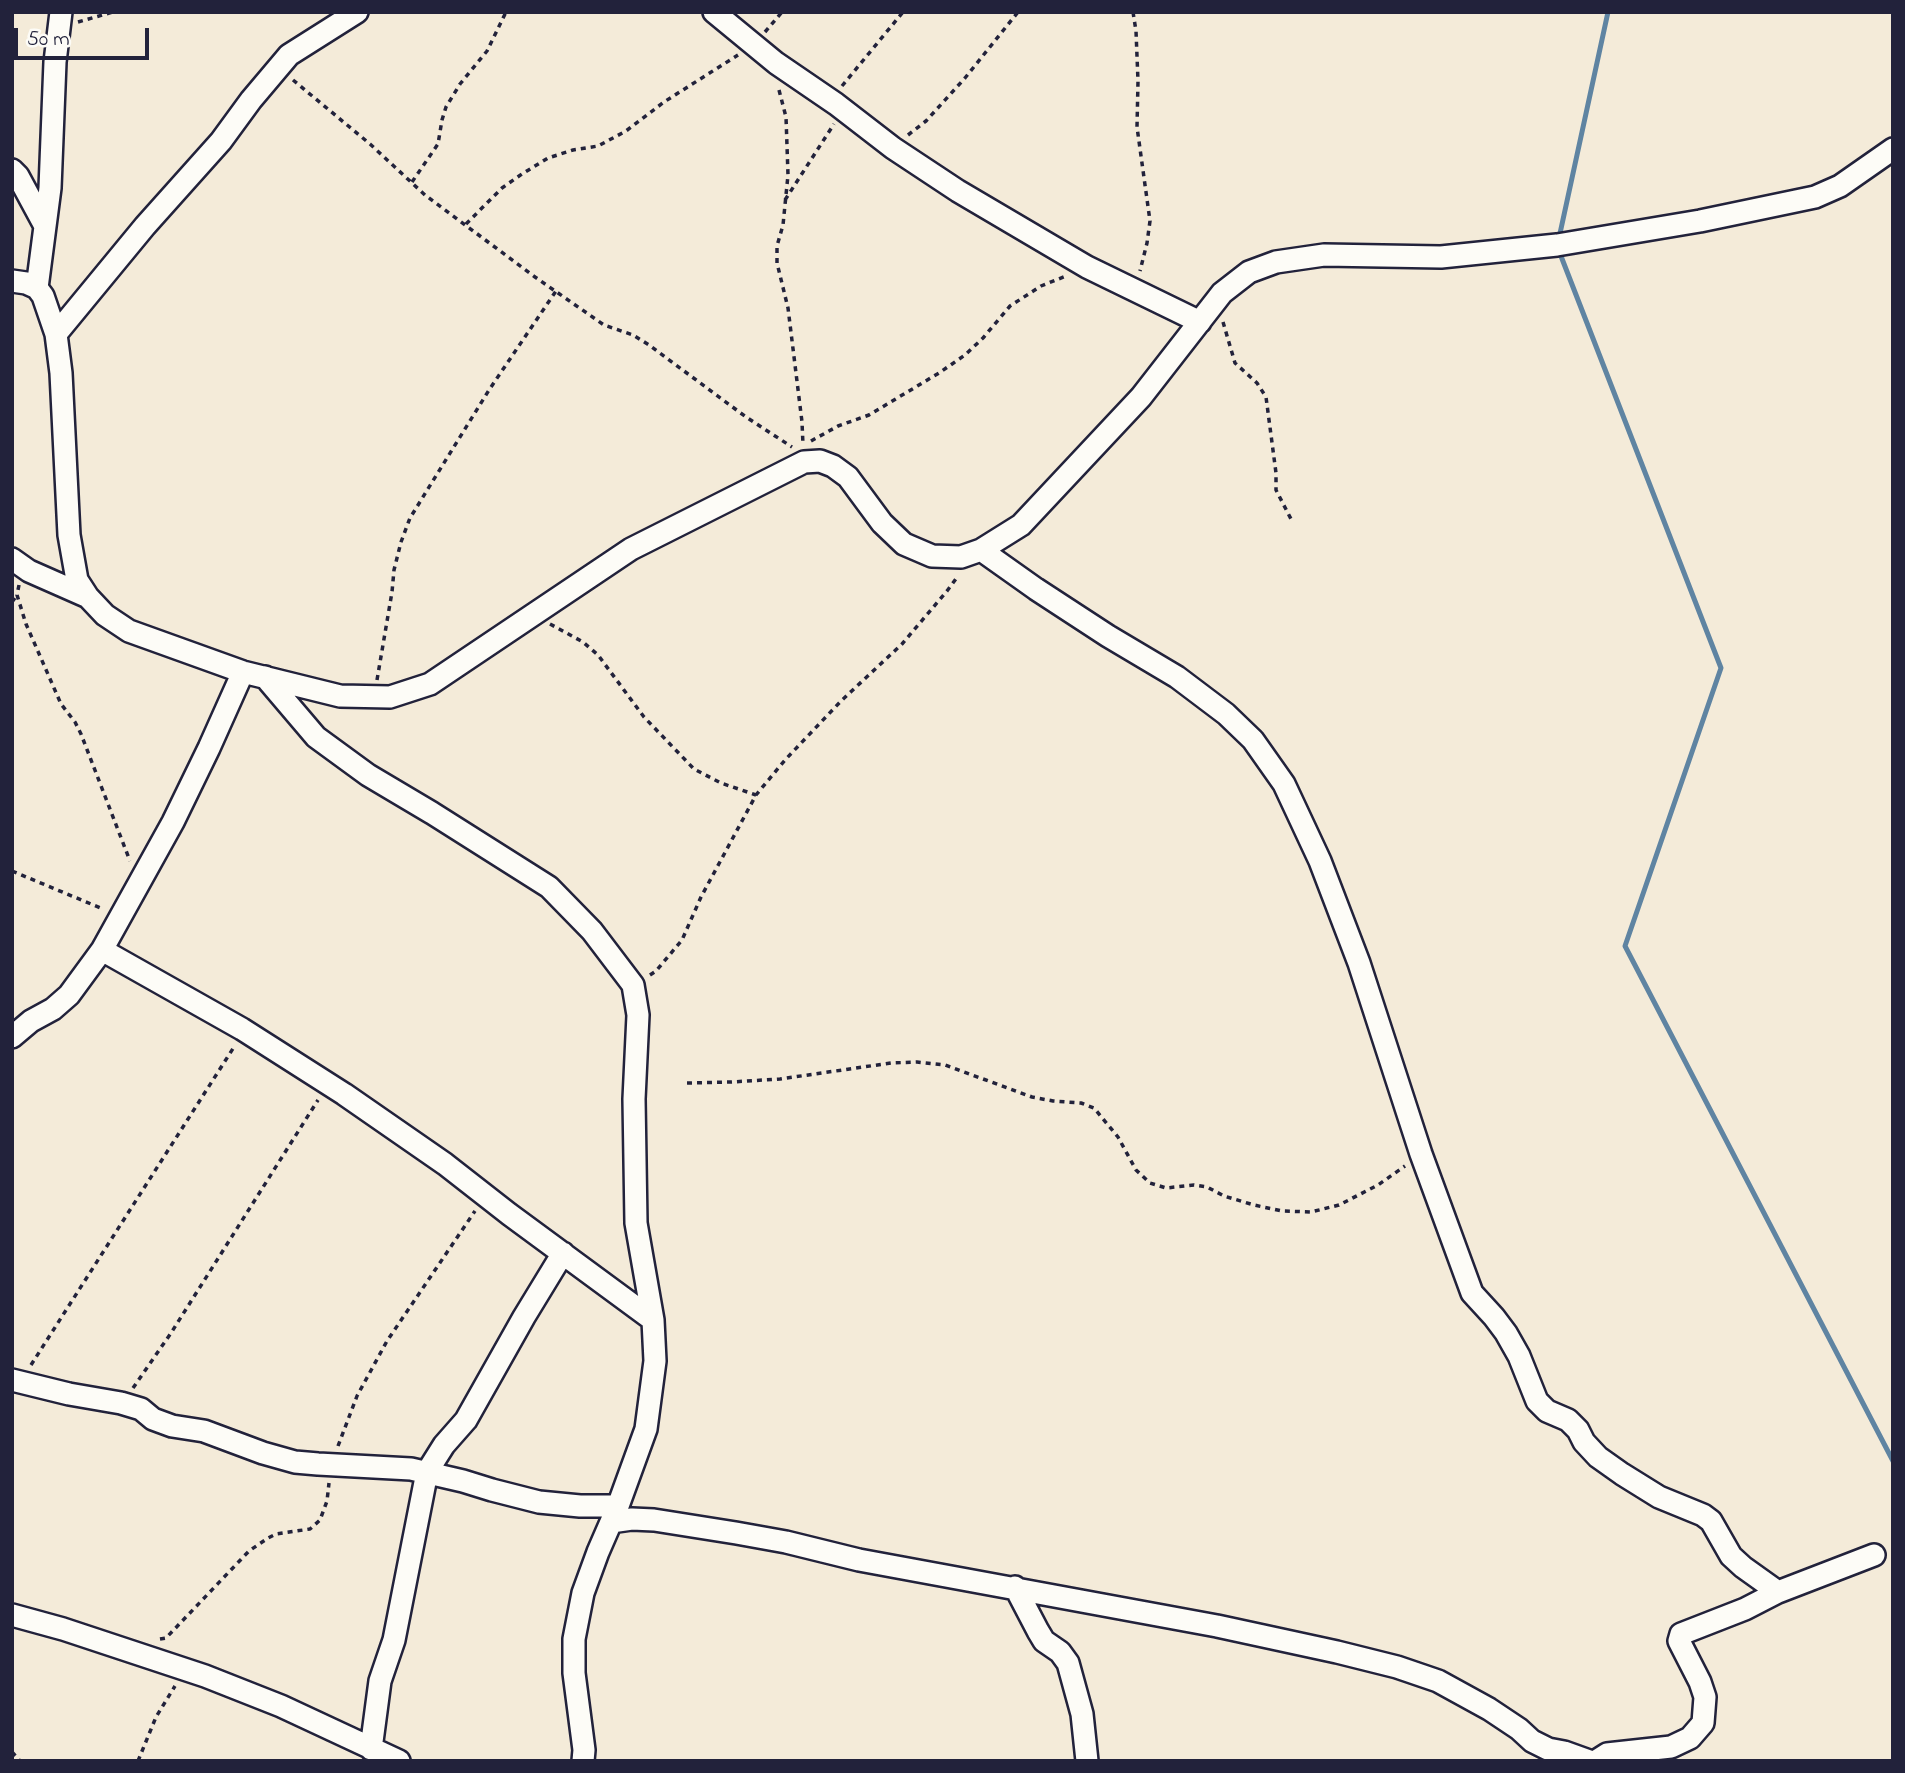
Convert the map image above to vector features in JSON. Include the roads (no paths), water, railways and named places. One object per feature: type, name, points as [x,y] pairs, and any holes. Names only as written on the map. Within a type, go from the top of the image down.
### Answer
[{"type":"street","points":[[56,334],[145,226],[220,141],[289,55],[357,12]]},
{"type":"street","points":[[714,12],[776,63],[837,104],[893,148],[958,191],[1087,267],[1200,322]]},
{"type":"street","points":[[37,288],[50,188],[55,62],[60,20]]},
{"type":"street","points":[[12,281],[37,288],[43,296],[56,334],[61,373],[69,535],[77,580],[88,597],[105,615],[129,631],[243,672],[340,696],[390,697],[430,684],[631,549],[804,462],[820,461],[833,466],[848,477],[882,523],[904,544],[932,556],[961,556],[978,551],[1021,525],[1142,397],[1222,293],[1249,272],[1276,262],[1324,255],[1441,257],[1557,245],[1700,221],[1815,197],[1840,186],[1893,149]]},
{"type":"street","points":[[12,170],[18,176],[45,226]]},
{"type":"street","points":[[978,551],[1108,636],[1177,677],[1226,714],[1253,740],[1284,784],[1320,861],[1359,963],[1421,1154],[1472,1293],[1506,1333],[1536,1401],[1547,1411],[1568,1420],[1598,1457],[1622,1474],[1660,1497],[1711,1521],[1731,1556],[1778,1592]]},
{"type":"street","points":[[17,563],[88,597]]},
{"type":"street","points":[[12,1037],[69,995],[102,950],[203,761],[243,672]]},
{"type":"street","points":[[265,677],[316,737],[368,775],[549,887],[592,931],[633,985],[638,1015],[634,1099],[636,1223],[653,1320],[655,1361],[646,1429],[583,1593],[574,1639],[574,1673],[584,1750],[583,1761]]},
{"type":"street","points":[[102,950],[244,1031],[328,1083],[445,1164],[653,1320]]},
{"type":"street","points":[[371,1749],[380,1682],[394,1640],[427,1472],[444,1445],[466,1419],[563,1253]]},
{"type":"street","points":[[16,1381],[141,1409],[153,1419],[172,1426],[204,1431],[295,1462],[411,1469],[463,1480],[539,1502],[580,1506],[632,1519],[654,1520],[786,1542],[859,1560],[1015,1587],[1337,1652],[1397,1667],[1438,1681],[1519,1729],[1532,1741],[1548,1749],[1589,1761]]},
{"type":"street","points":[[1596,1761],[1607,1754],[1671,1746],[1690,1738],[1703,1723],[1705,1697],[1679,1641],[1681,1634],[1745,1609],[1778,1592],[1874,1555]]},
{"type":"street","points":[[1015,1587],[1044,1641],[1060,1652],[1068,1663],[1082,1714],[1087,1761]]},
{"type":"street","points":[[12,1615],[185,1669],[281,1706],[399,1761]]},
{"type":"waterway","points":[[1559,238],[1608,12]]},
{"type":"waterway","points":[[1559,251],[1721,668],[1625,946],[1893,1461]]}]
